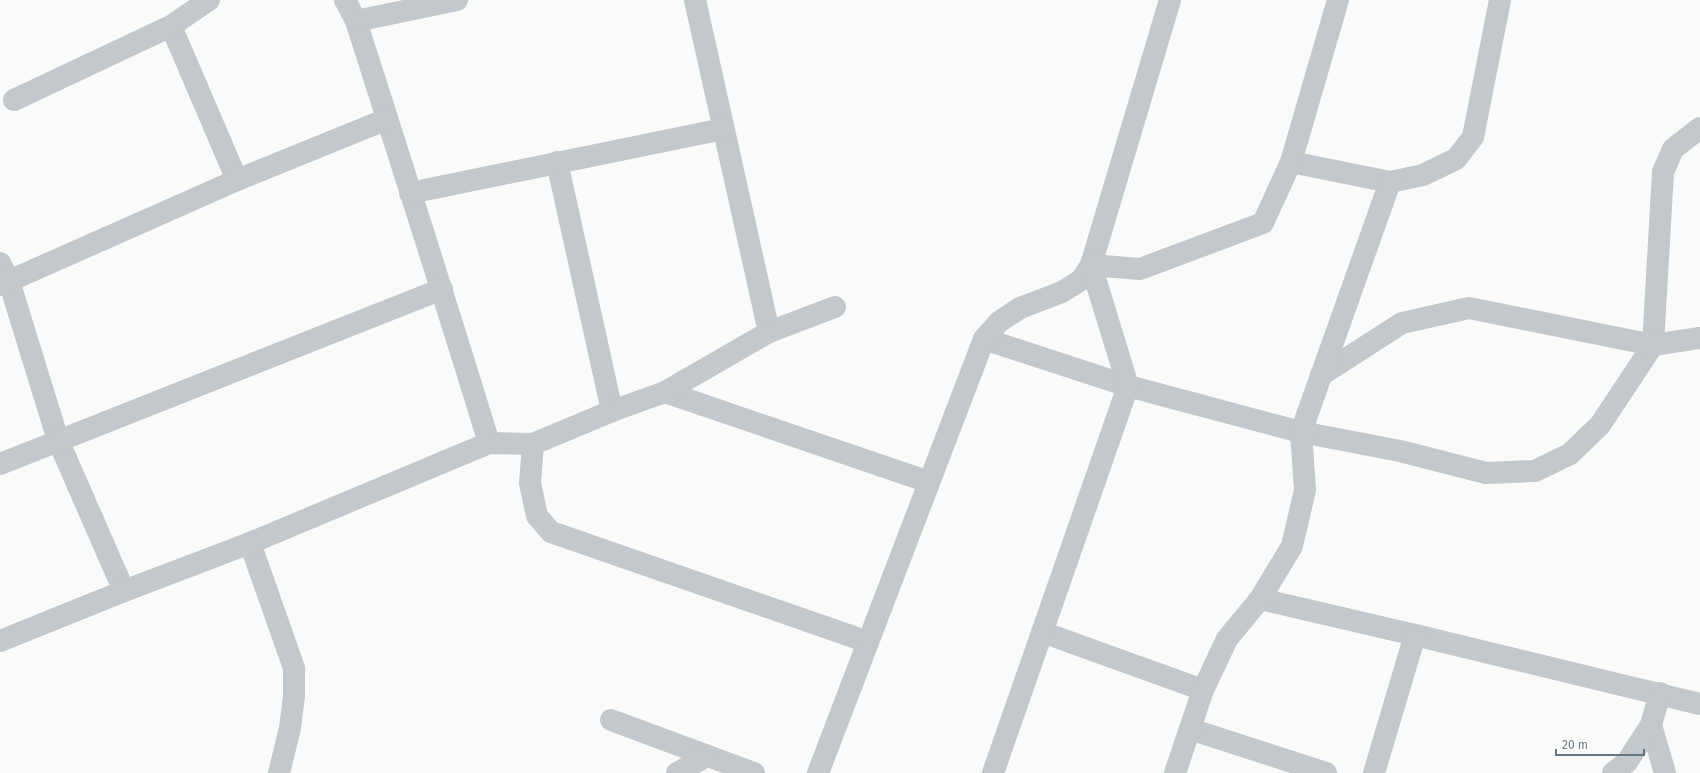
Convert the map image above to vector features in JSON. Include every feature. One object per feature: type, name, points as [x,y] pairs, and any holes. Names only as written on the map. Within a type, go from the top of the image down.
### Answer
[{"type":"street","points":[[14,100],[171,26],[209,0]]},
{"type":"street","points":[[345,0],[356,21],[442,289],[489,444]]},
{"type":"street","points":[[356,21],[457,0]]},
{"type":"street","points":[[695,0],[770,332]]},
{"type":"street","points":[[818,773],[984,339],[999,322],[1020,308],[1062,292],[1080,280],[1091,265],[1170,0]]},
{"type":"street","points":[[1091,265],[1140,269],[1263,223],[1291,162],[1338,0]]},
{"type":"street","points":[[1291,162],[1390,182],[1423,175],[1456,158],[1473,137],[1500,0]]},
{"type":"street","points":[[171,26],[237,180]]},
{"type":"street","points":[[124,591],[58,440],[3,277],[387,118]]},
{"type":"street","points":[[984,339],[1128,386],[1301,432],[1400,451],[1486,473],[1535,471],[1570,454],[1600,425],[1653,345],[1663,172],[1673,149],[1700,128]]},
{"type":"street","points":[[410,193],[723,129]]},
{"type":"street","points":[[557,162],[612,411]]},
{"type":"street","points":[[1175,773],[1204,690],[1227,639],[1260,599],[1292,546],[1305,490],[1301,432],[1390,182]]},
{"type":"street","points":[[993,773],[1128,386],[1091,265]]},
{"type":"street","points":[[0,464],[442,289]]},
{"type":"street","points":[[0,640],[250,543],[489,444],[534,444],[612,411],[666,392],[770,332],[836,307]]},
{"type":"street","points":[[1321,375],[1402,324],[1469,308],[1653,345],[1700,338]]},
{"type":"street","points":[[666,392],[929,482]]},
{"type":"street","points":[[534,444],[530,482],[537,516],[551,532],[868,642]]},
{"type":"street","points":[[250,543],[294,668],[294,696],[290,728],[279,773]]},
{"type":"street","points":[[1260,599],[1660,693],[1700,704]]},
{"type":"street","points":[[1042,632],[1204,690]]},
{"type":"street","points":[[1374,773],[1415,635]]},
{"type":"street","points":[[1613,773],[1627,762],[1651,725],[1660,693]]},
{"type":"street","points":[[611,720],[754,773]]},
{"type":"street","points":[[1651,725],[1666,773]]},
{"type":"street","points":[[1190,729],[1326,773]]},
{"type":"street","points":[[677,773],[707,756]]}]
